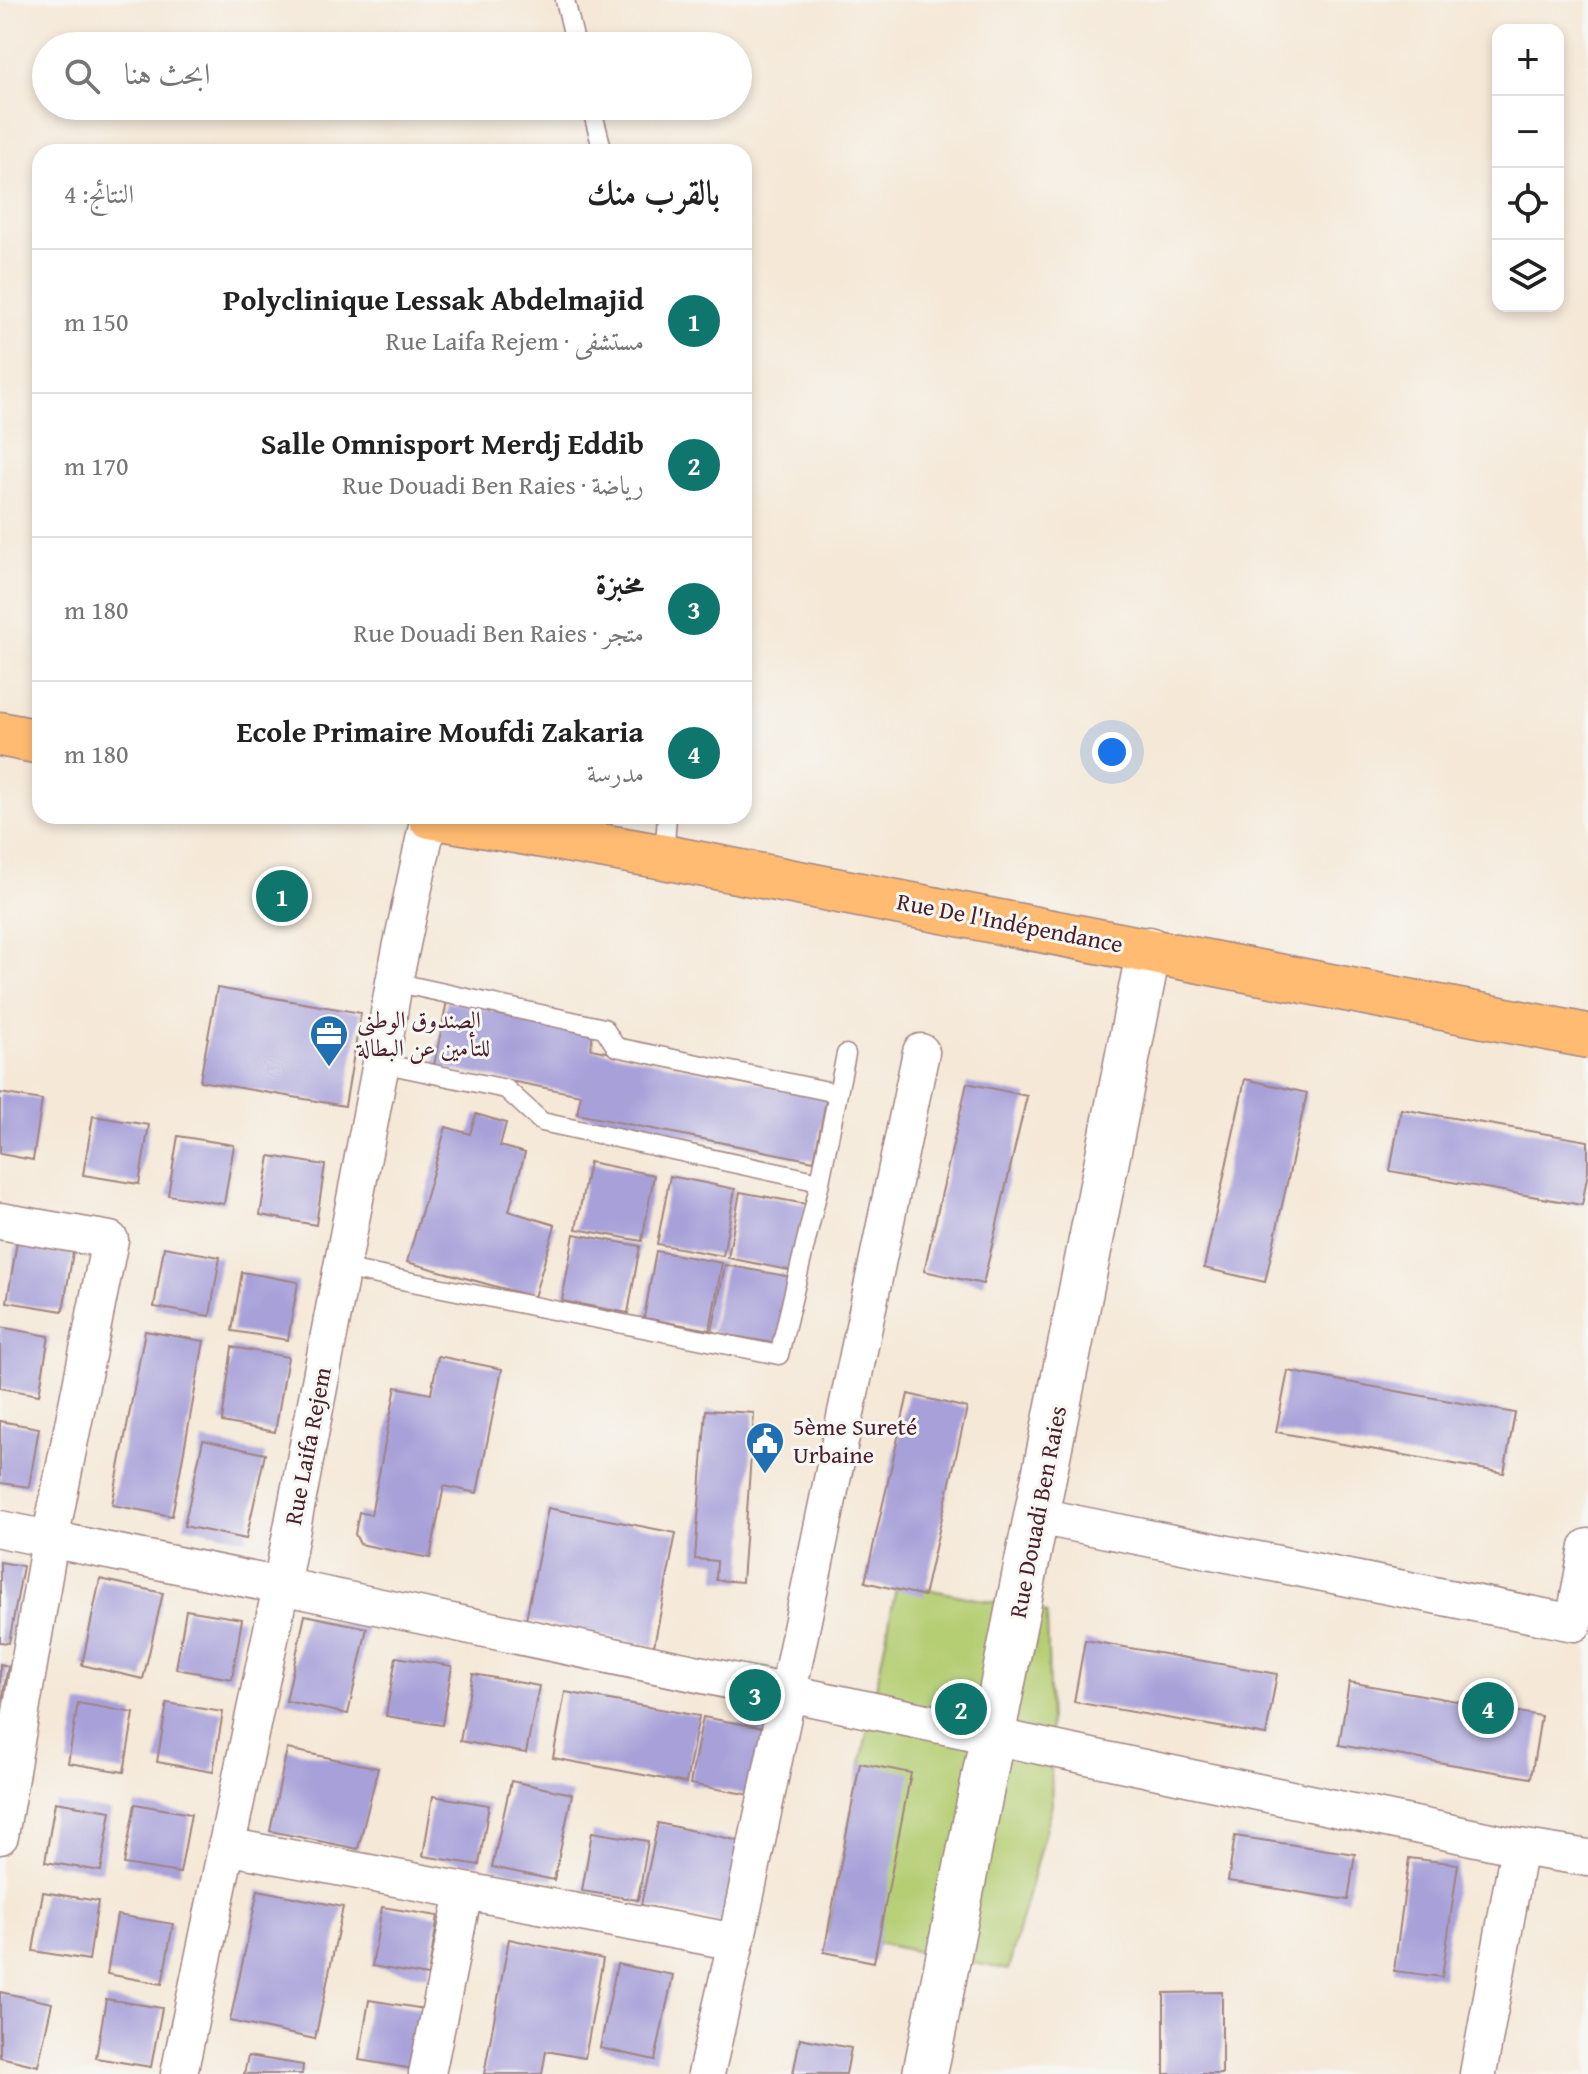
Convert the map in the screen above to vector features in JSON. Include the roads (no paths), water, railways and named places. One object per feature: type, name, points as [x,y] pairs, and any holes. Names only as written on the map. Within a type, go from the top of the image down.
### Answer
[{"type":"main road","points":[[0,734],[32,740]]},
{"type":"main road","name":"Rue De l'Indépendance","points":[[524,824],[666,836],[1149,949],[1588,1036]]},
{"type":"street","name":"Rue Laifa Rejem","points":[[179,2074],[281,1586],[394,982],[428,824]]},
{"type":"street","name":"Rue Douadi Ben Raies","points":[[925,2074],[1149,949]]},
{"type":"street","points":[[706,2074],[789,1695],[921,1052]]},
{"type":"street","points":[[0,1221],[110,1240],[50,1540],[0,1836]]},
{"type":"street","points":[[1037,1516],[1574,1623],[1588,1547]]},
{"type":"street","points":[[0,1529],[1519,1847],[1588,1858]]},
{"type":"street","points":[[226,1846],[736,1942]]},
{"type":"street","points":[[1478,2074],[1519,1847]]},
{"type":"street","points":[[427,2074],[464,1892]]},
{"type":"lane","points":[[565,0],[573,32]]},
{"type":"lane","points":[[595,120],[601,144]]},
{"type":"lane","points":[[394,982],[604,1028],[616,1047],[837,1093]]},
{"type":"lane","points":[[342,1268],[779,1355],[820,1182],[846,1054]]},
{"type":"lane","points":[[381,1063],[506,1089],[542,1122],[820,1182]]},
{"type":"place","name":"Polyclinique Lessak Abdelmajid","points":[[282,896]]},
{"type":"place","name":"الصندوق الوطني للتأمين عن البطالة","points":[[329,1068]]},
{"type":"place","name":"5ème Sureté Urbaine","points":[[765,1475]]},
{"type":"place","name":"مخبزة","points":[[755,1695]]},
{"type":"place","name":"Ecole Primaire Moufdi Zakaria","points":[[1488,1708]]},
{"type":"place","name":"Salle Omnisport Merdj Eddib","points":[[961,1709]]}]
